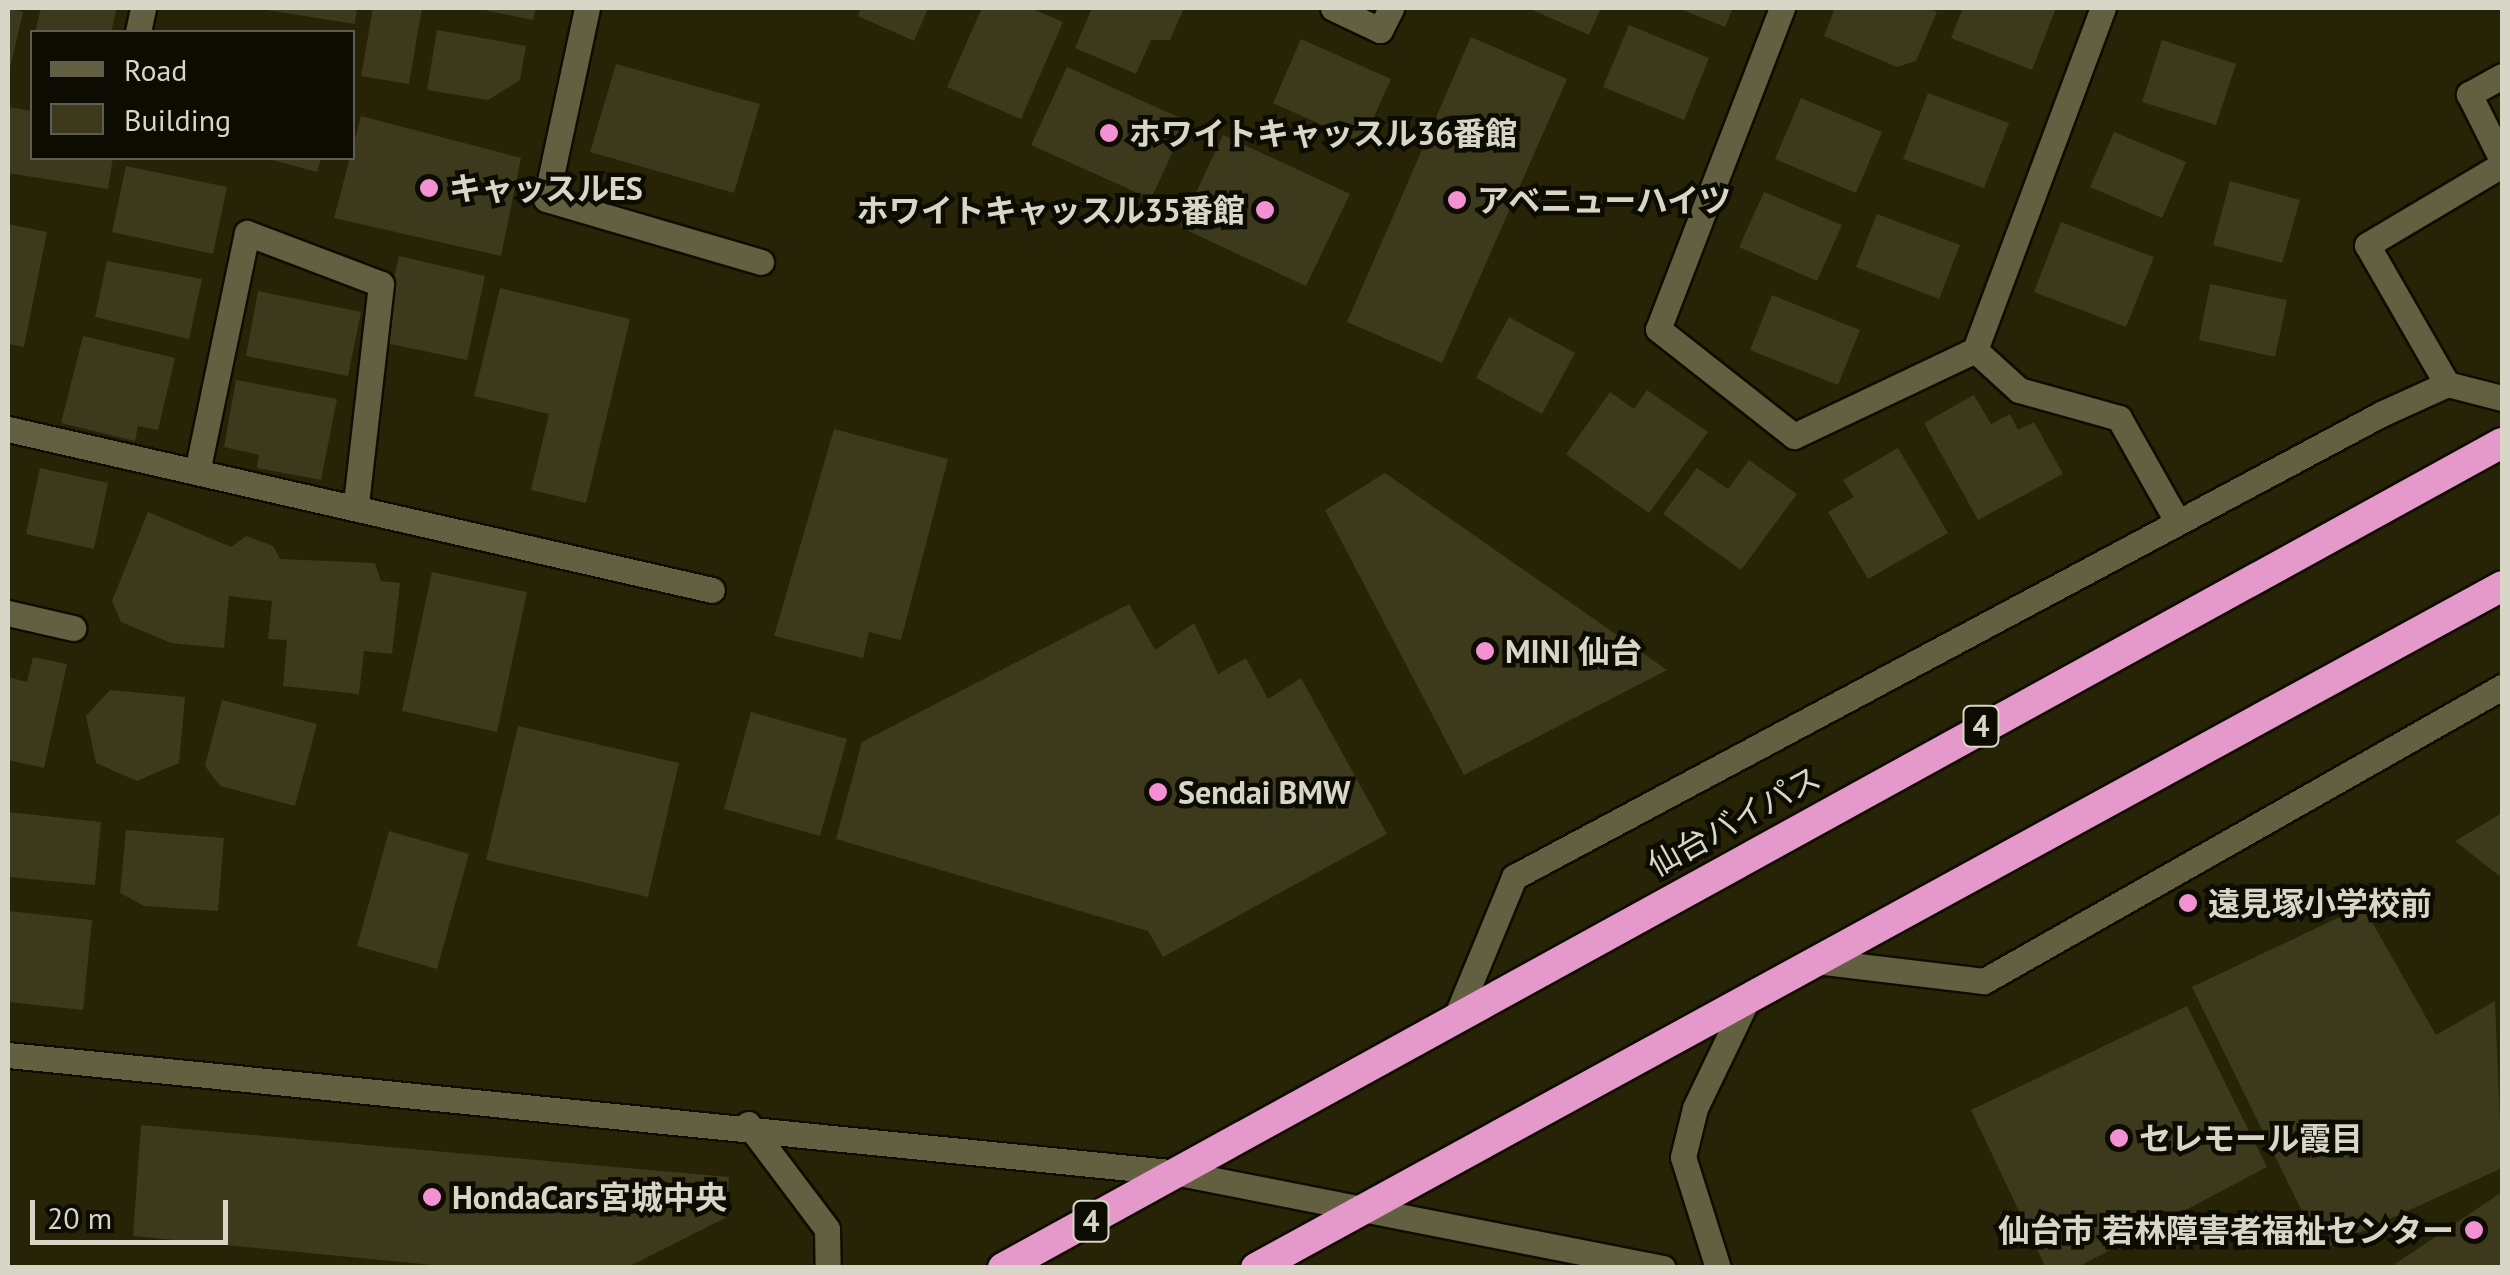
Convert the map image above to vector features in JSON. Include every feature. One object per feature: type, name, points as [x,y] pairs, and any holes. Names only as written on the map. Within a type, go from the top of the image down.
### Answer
[{"type":"highway","name":"仙台バイパス","points":[[1003,1268],[1179,1173],[1459,1010],[2502,443]]},
{"type":"highway","points":[[1256,1268],[2502,586]]},
{"type":"street","points":[[587,8],[546,199],[761,262]]},
{"type":"street","points":[[1334,8],[1380,30],[1390,8]]},
{"type":"street","points":[[1782,8],[1658,329],[1794,436],[1975,350],[2103,8]]},
{"type":"street","points":[[2446,384],[2367,245],[2502,163],[2468,94],[2502,76]]},
{"type":"street","points":[[198,472],[247,234],[381,284],[356,506]]},
{"type":"street","points":[[1975,350],[2019,390],[2120,418],[2176,519]]},
{"type":"street","points":[[1459,1010],[1514,877],[2176,519],[2446,384],[2502,398]]},
{"type":"street","points":[[8,429],[712,590]]},
{"type":"street","points":[[8,612],[73,628]]},
{"type":"street","points":[[1816,961],[1984,981],[2502,687]]},
{"type":"street","points":[[1718,1268],[1683,1157],[1695,1108],[1747,1000]]},
{"type":"street","points":[[8,1055],[748,1124],[1179,1173],[1664,1268]]},
{"type":"street","points":[[748,1124],[827,1229],[828,1268]]},
{"type":"building","points":[[8,8],[23,12],[9,72],[8,72]]},
{"type":"building","points":[[41,8],[117,8],[112,30],[36,30]]},
{"type":"building","points":[[254,8],[357,8],[355,24]]},
{"type":"building","points":[[373,8],[422,8],[409,84],[361,76]]},
{"type":"building","points":[[474,8],[536,8],[533,20]]},
{"type":"building","points":[[861,8],[928,8],[914,41],[858,16]]},
{"type":"building","points":[[982,8],[1030,8],[1063,22],[1021,119],[947,87]]},
{"type":"building","points":[[1092,8],[1184,8],[1170,40],[1151,40],[1136,74],[1075,48]]},
{"type":"building","points":[[1528,8],[1601,8],[1589,35]]},
{"type":"building","points":[[1678,8],[1733,8],[1725,27]]},
{"type":"building","points":[[1835,8],[1926,8],[1937,12],[1916,61],[1897,67],[1824,36]]},
{"type":"building","points":[[1963,8],[2056,8],[2032,70],[1951,38]]},
{"type":"building","points":[[1629,25],[1709,58],[1684,120],[1603,87]]},
{"type":"building","points":[[437,30],[526,46],[520,80],[488,100],[427,90]]},
{"type":"building","name":"アベニューハイツ","points":[[1471,37],[1567,79],[1442,363],[1347,322]]},
{"type":"building","points":[[1301,39],[1391,79],[1362,143],[1273,103]]},
{"type":"building","points":[[2162,40],[2236,64],[2216,125],[2142,102]]},
{"type":"building","points":[[616,64],[760,104],[734,193],[590,152]]},
{"type":"building","name":"ホワイトキャッスル36番館","points":[[1067,67],[1187,121],[1151,199],[1031,145]]},
{"type":"building","points":[[1928,93],[2009,123],[1984,188],[1903,159]]},
{"type":"building","points":[[1801,98],[1882,132],[1856,193],[1775,159]]},
{"type":"building","points":[[8,107],[30,111],[30,160],[113,160],[108,189],[8,173]]},
{"type":"building","name":"キャッスルES","points":[[361,116],[521,158],[501,256],[334,218],[349,160],[355,160]]},
{"type":"building","points":[[2114,132],[2186,162],[2162,218],[2090,187]]},
{"type":"building","name":"ホワイトキャッスル35番館","points":[[1223,135],[1350,194],[1306,286],[1180,227]]},
{"type":"building","points":[[272,160],[320,160],[317,172]]},
{"type":"building","points":[[126,166],[227,187],[213,254],[112,232]]},
{"type":"building","points":[[2230,181],[2300,200],[2282,263],[2213,245]]},
{"type":"building","points":[[1764,192],[1842,225],[1817,281],[1739,247]]},
{"type":"building","points":[[1877,214],[1960,245],[1939,299],[1856,267]]},
{"type":"building","points":[[2061,222],[2154,257],[2126,327],[2034,292]]},
{"type":"building","points":[[8,224],[47,232],[24,347],[8,344]]},
{"type":"building","points":[[399,256],[485,276],[467,360],[380,342]]},
{"type":"building","points":[[107,261],[202,279],[189,339],[95,317]]},
{"type":"building","points":[[2210,284],[2287,300],[2275,357],[2199,340]]},
{"type":"building","points":[[500,288],[630,319],[586,503],[531,490],[549,414],[474,396]]},
{"type":"building","points":[[258,291],[361,312],[348,376],[246,356]]},
{"type":"building","points":[[1772,295],[1860,330],[1838,385],[1750,350]]},
{"type":"building","points":[[1509,317],[1575,353],[1542,414],[1476,378]]},
{"type":"building","points":[[83,336],[175,358],[158,430],[138,426],[135,441],[61,423]]},
{"type":"building","points":[[236,380],[337,399],[321,480],[257,468],[259,455],[224,447]]},
{"type":"building","points":[[1647,390],[1708,432],[1649,513],[1566,454],[1610,392],[1634,409]]},
{"type":"building","points":[[1974,395],[1991,424],[2010,414],[2018,430],[2034,422],[2063,474],[1978,520],[1924,423]]},
{"type":"building","points":[[834,429],[948,459],[901,640],[869,632],[863,658],[774,636]]},
{"type":"building","points":[[1898,448],[1948,533],[1868,579],[1828,512],[1854,497],[1843,480]]},
{"type":"building","points":[[1749,460],[1797,494],[1741,570],[1663,514],[1697,468],[1728,489]]},
{"type":"building","points":[[40,468],[108,483],[94,549],[26,534]]},
{"type":"building","points":[[1385,473],[1667,670],[1464,775],[1325,510]]},
{"type":"building","points":[[148,512],[231,547],[246,536],[273,546],[280,559],[375,563],[381,581],[400,583],[392,654],[364,651],[359,694],[283,686],[287,640],[268,639],[272,601],[229,596],[224,648],[171,643],[121,622],[112,601]]},
{"type":"building","points":[[432,572],[527,592],[497,732],[402,711]]},
{"type":"building","points":[[1129,604],[1155,650],[1194,623],[1218,674],[1246,658],[1268,699],[1301,678],[1387,834],[1163,957],[1148,931],[836,839],[862,742]]},
{"type":"building","points":[[33,657],[67,664],[44,768],[8,760],[8,677],[27,682]]},
{"type":"building","points":[[110,690],[185,697],[179,763],[137,781],[96,763],[86,716]]},
{"type":"building","points":[[222,700],[317,724],[295,806],[220,786],[205,766]]},
{"type":"building","points":[[751,712],[847,739],[820,836],[724,809]]},
{"type":"building","points":[[518,726],[679,763],[648,897],[486,860]]},
{"type":"building","points":[[8,812],[101,822],[95,885],[8,877]]},
{"type":"building","points":[[2502,813],[2502,878],[2455,841]]},
{"type":"building","points":[[126,830],[224,838],[218,911],[144,906],[120,893]]},
{"type":"building","points":[[389,831],[469,854],[437,969],[357,946]]},
{"type":"building","points":[[2363,906],[2436,1035],[2495,1001],[2502,1168],[2321,1250],[2192,987]]},
{"type":"building","points":[[8,911],[92,920],[83,1010],[8,1002]]},
{"type":"building","name":"セレモール霞目","points":[[2187,1006],[2267,1167],[2076,1268],[2046,1268],[1971,1110]]},
{"type":"building","name":"HondaCars宮城中央","points":[[141,1125],[729,1177],[727,1217],[626,1268],[464,1268],[133,1236]]},
{"type":"building","name":"仙台市 若林障害者福祉センター","points":[[2502,1192],[2502,1268],[2389,1268]]},
{"type":"place","name":"ホワイトキャッスル36番館","points":[[1109,133]]},
{"type":"place","name":"キャッスルES","points":[[429,188]]},
{"type":"place","name":"アベニューハイツ","points":[[1457,200]]},
{"type":"place","name":"ホワイトキャッスル35番館","points":[[1265,210]]},
{"type":"place","name":"MINI 仙台","points":[[1485,651]]},
{"type":"place","name":"Sendai BMW","points":[[1158,792]]},
{"type":"place","name":"遠見塚小学校前","points":[[2188,903]]},
{"type":"place","name":"セレモール霞目","points":[[2119,1138]]},
{"type":"place","name":"HondaCars宮城中央","points":[[432,1197]]},
{"type":"place","name":"仙台市 若林障害者福祉センター","points":[[2474,1230]]}]
